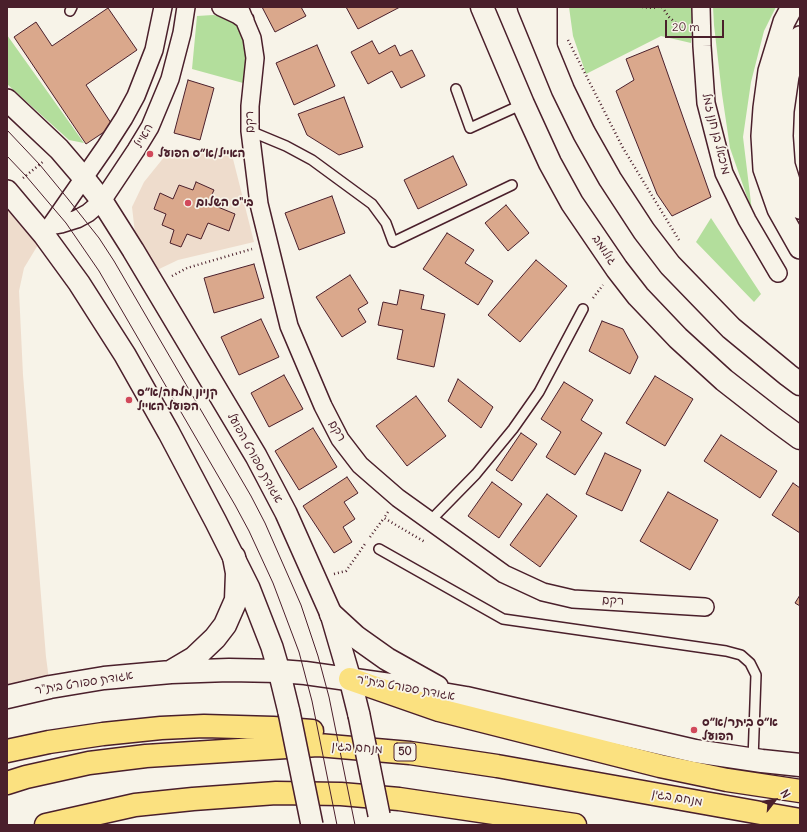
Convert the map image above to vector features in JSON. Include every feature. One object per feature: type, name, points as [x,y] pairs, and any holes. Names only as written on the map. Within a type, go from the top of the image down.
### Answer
[{"type":"highway","points":[[350,679],[399,697],[447,712],[660,766],[727,780],[800,791]]},
{"type":"highway","points":[[7,751],[49,742],[103,734],[161,728],[204,726],[273,728],[341,734],[394,743],[497,766]]},
{"type":"highway","name":"מנחם בגין","points":[[7,783],[26,777],[89,763],[146,756],[318,745],[410,753],[497,766],[800,820]]},
{"type":"highway","points":[[46,825],[135,805],[276,793],[342,794],[399,799],[575,825]]},
{"type":"main road","name":"גולומב","points":[[482,7],[550,163],[572,203],[617,269],[638,296],[689,348],[724,380],[800,438]]},
{"type":"main road","points":[[529,7],[563,90],[584,133],[610,179],[644,231],[670,265],[731,328],[800,384]]},
{"type":"main road","points":[[171,672],[194,658],[215,638],[225,625],[236,600],[237,573],[234,557]]},
{"type":"main road","points":[[331,614],[356,637],[387,659],[437,687],[466,698]]},
{"type":"main road","name":"אגודת ספורט בית\"ר","points":[[7,696],[104,678],[171,672],[229,670],[279,671],[350,679],[466,698],[695,751],[752,760],[800,765]]},
{"type":"street","name":"האייל","points":[[47,230],[82,216],[102,202],[136,150],[150,127],[161,102],[177,54],[186,7]]},
{"type":"street","name":"רקם","points":[[221,7],[242,13],[252,38],[254,58],[250,106],[250,131],[253,164],[259,204],[288,326],[323,406],[340,439],[360,465],[398,498],[504,574],[543,592],[573,599],[705,607]]},
{"type":"street","points":[[548,7],[548,53]]},
{"type":"street","name":"מיכאל בן חנן זמל","points":[[701,7],[706,103],[724,173],[747,220],[778,273]]},
{"type":"street","points":[[792,7],[784,22],[769,71],[762,136],[764,169],[778,209],[800,248]]},
{"type":"street","points":[[47,230],[121,124],[136,96],[146,74],[154,50],[162,12]]},
{"type":"street","points":[[800,37],[788,76],[783,111],[782,136],[784,165],[795,200],[800,208]]},
{"type":"street","name":"אגודת ספורט הפועל","points":[[7,100],[59,149],[102,202],[133,250],[256,456],[286,513],[331,614],[359,715],[381,825]]},
{"type":"street","points":[[10,184],[47,230],[125,355],[169,433],[234,557],[259,613],[279,671],[290,712],[312,825]]},
{"type":"lane","points":[[456,89],[470,128],[523,104]]},
{"type":"lane","points":[[250,131],[286,146],[312,160],[372,204],[386,223],[393,242],[512,185]]},
{"type":"lane","points":[[430,521],[476,474],[513,428],[539,392],[583,310]]},
{"type":"lane","points":[[379,549],[503,619],[726,651],[741,655],[750,664],[756,675],[752,760]]},
{"type":"path","points":[[642,7],[658,7]]},
{"type":"path","points":[[565,35],[623,148],[682,244]]},
{"type":"path","points":[[10,184],[59,149]]},
{"type":"path","points":[[166,279],[187,268],[269,244]]},
{"type":"path","points":[[583,310],[617,269]]},
{"type":"path","points":[[332,574],[346,571],[384,518]]},
{"type":"shaded area","points":[[169,151],[231,151],[254,242],[178,260],[157,270],[135,233],[132,207],[144,182]]},
{"type":"shaded area","points":[[7,191],[44,235],[24,268],[19,291],[23,375],[46,657],[50,687],[7,696]]},
{"type":"green space","points":[[569,7],[691,7],[693,15],[691,43],[661,36],[586,74],[573,36]]},
{"type":"green space","points":[[713,7],[776,7],[764,31],[751,82],[743,137],[752,211],[730,148],[722,94]]},
{"type":"green space","points":[[213,15],[228,17],[237,22],[243,30],[247,50],[243,83],[192,69],[197,16]]},
{"type":"green space","points":[[7,35],[84,143],[69,140],[7,84]]},
{"type":"green space","points":[[711,218],[761,294],[754,302],[696,242]]},
{"type":"building","points":[[262,7],[301,7],[306,16],[275,32]]},
{"type":"building","points":[[346,7],[400,7],[358,29]]},
{"type":"building","points":[[108,8],[137,50],[86,85],[113,126],[86,144],[14,37],[36,22],[52,46]]},
{"type":"building","points":[[372,41],[379,54],[395,45],[400,56],[412,50],[425,76],[401,88],[392,71],[368,84],[351,52]]},
{"type":"building","points":[[317,45],[335,86],[294,105],[276,63]]},
{"type":"building","points":[[658,46],[711,197],[672,216],[657,194],[616,91],[634,80],[626,59]]},
{"type":"building","points":[[188,80],[214,88],[200,140],[174,133]]},
{"type":"building","points":[[344,97],[363,147],[339,155],[307,135],[298,114]]},
{"type":"building","points":[[453,156],[467,185],[418,209],[404,180]]},
{"type":"building","points":[[196,182],[214,190],[208,203],[235,214],[229,231],[208,223],[201,239],[187,234],[181,247],[170,243],[174,230],[162,225],[166,214],[154,209],[160,193],[173,199],[179,185],[193,190]]},
{"type":"building","points":[[332,196],[345,233],[299,250],[285,213]]},
{"type":"building","points":[[506,205],[529,233],[508,251],[485,223]]},
{"type":"building","points":[[447,233],[474,250],[465,263],[493,281],[478,305],[423,269]]},
{"type":"building","points":[[536,260],[567,286],[520,342],[488,315]]},
{"type":"building","points":[[254,264],[264,298],[214,313],[204,278]]},
{"type":"building","points":[[350,275],[368,303],[358,309],[366,322],[342,337],[316,297]]},
{"type":"building","points":[[400,290],[424,295],[421,309],[445,314],[434,367],[397,359],[403,330],[378,325],[383,302],[397,305]]},
{"type":"building","points":[[261,319],[279,357],[239,375],[221,337]]},
{"type":"building","points":[[602,321],[623,329],[638,357],[630,374],[589,351]]},
{"type":"building","points":[[284,375],[303,409],[269,427],[251,393]]},
{"type":"building","points":[[655,376],[693,399],[665,446],[626,423]]},
{"type":"building","points":[[458,379],[493,407],[481,428],[448,401]]},
{"type":"building","points":[[564,382],[593,400],[581,420],[602,433],[575,475],[546,457],[561,432],[541,419]]},
{"type":"building","points":[[416,396],[446,436],[407,466],[376,426]]},
{"type":"building","points":[[313,428],[337,467],[299,490],[275,451]]},
{"type":"building","points":[[521,433],[537,444],[512,481],[496,470]]},
{"type":"building","points":[[721,435],[777,471],[760,498],[704,461]]},
{"type":"building","points":[[605,453],[641,470],[622,511],[586,494]]},
{"type":"building","points":[[347,477],[358,493],[344,502],[355,519],[343,527],[352,542],[334,553],[303,506]]},
{"type":"building","points":[[492,482],[522,504],[499,538],[468,516]]},
{"type":"building","points":[[793,483],[800,488],[800,533],[772,515]]},
{"type":"building","points":[[668,492],[718,520],[690,570],[640,541]]},
{"type":"building","points":[[547,494],[577,516],[540,567],[510,545]]},
{"type":"building","points":[[800,595],[800,606],[795,603]]},
{"type":"tram line","points":[[7,130],[40,165],[99,238],[114,261],[251,496],[265,523],[301,605],[318,656],[329,697],[355,825]]},
{"type":"tram line","points":[[7,156],[66,223],[99,271],[249,531],[273,583],[299,652],[312,701],[337,825]]},
{"type":"place","name":"האייל/א״ס הפועל","points":[[150,154]]},
{"type":"place","name":"בי\"ס השלום","points":[[188,203]]},
{"type":"place","name":"קניון מלחה/א״ס הפועל האייל","points":[[129,400]]},
{"type":"place","name":"א״ס ביתר/א״ס הפועל","points":[[694,730]]}]
